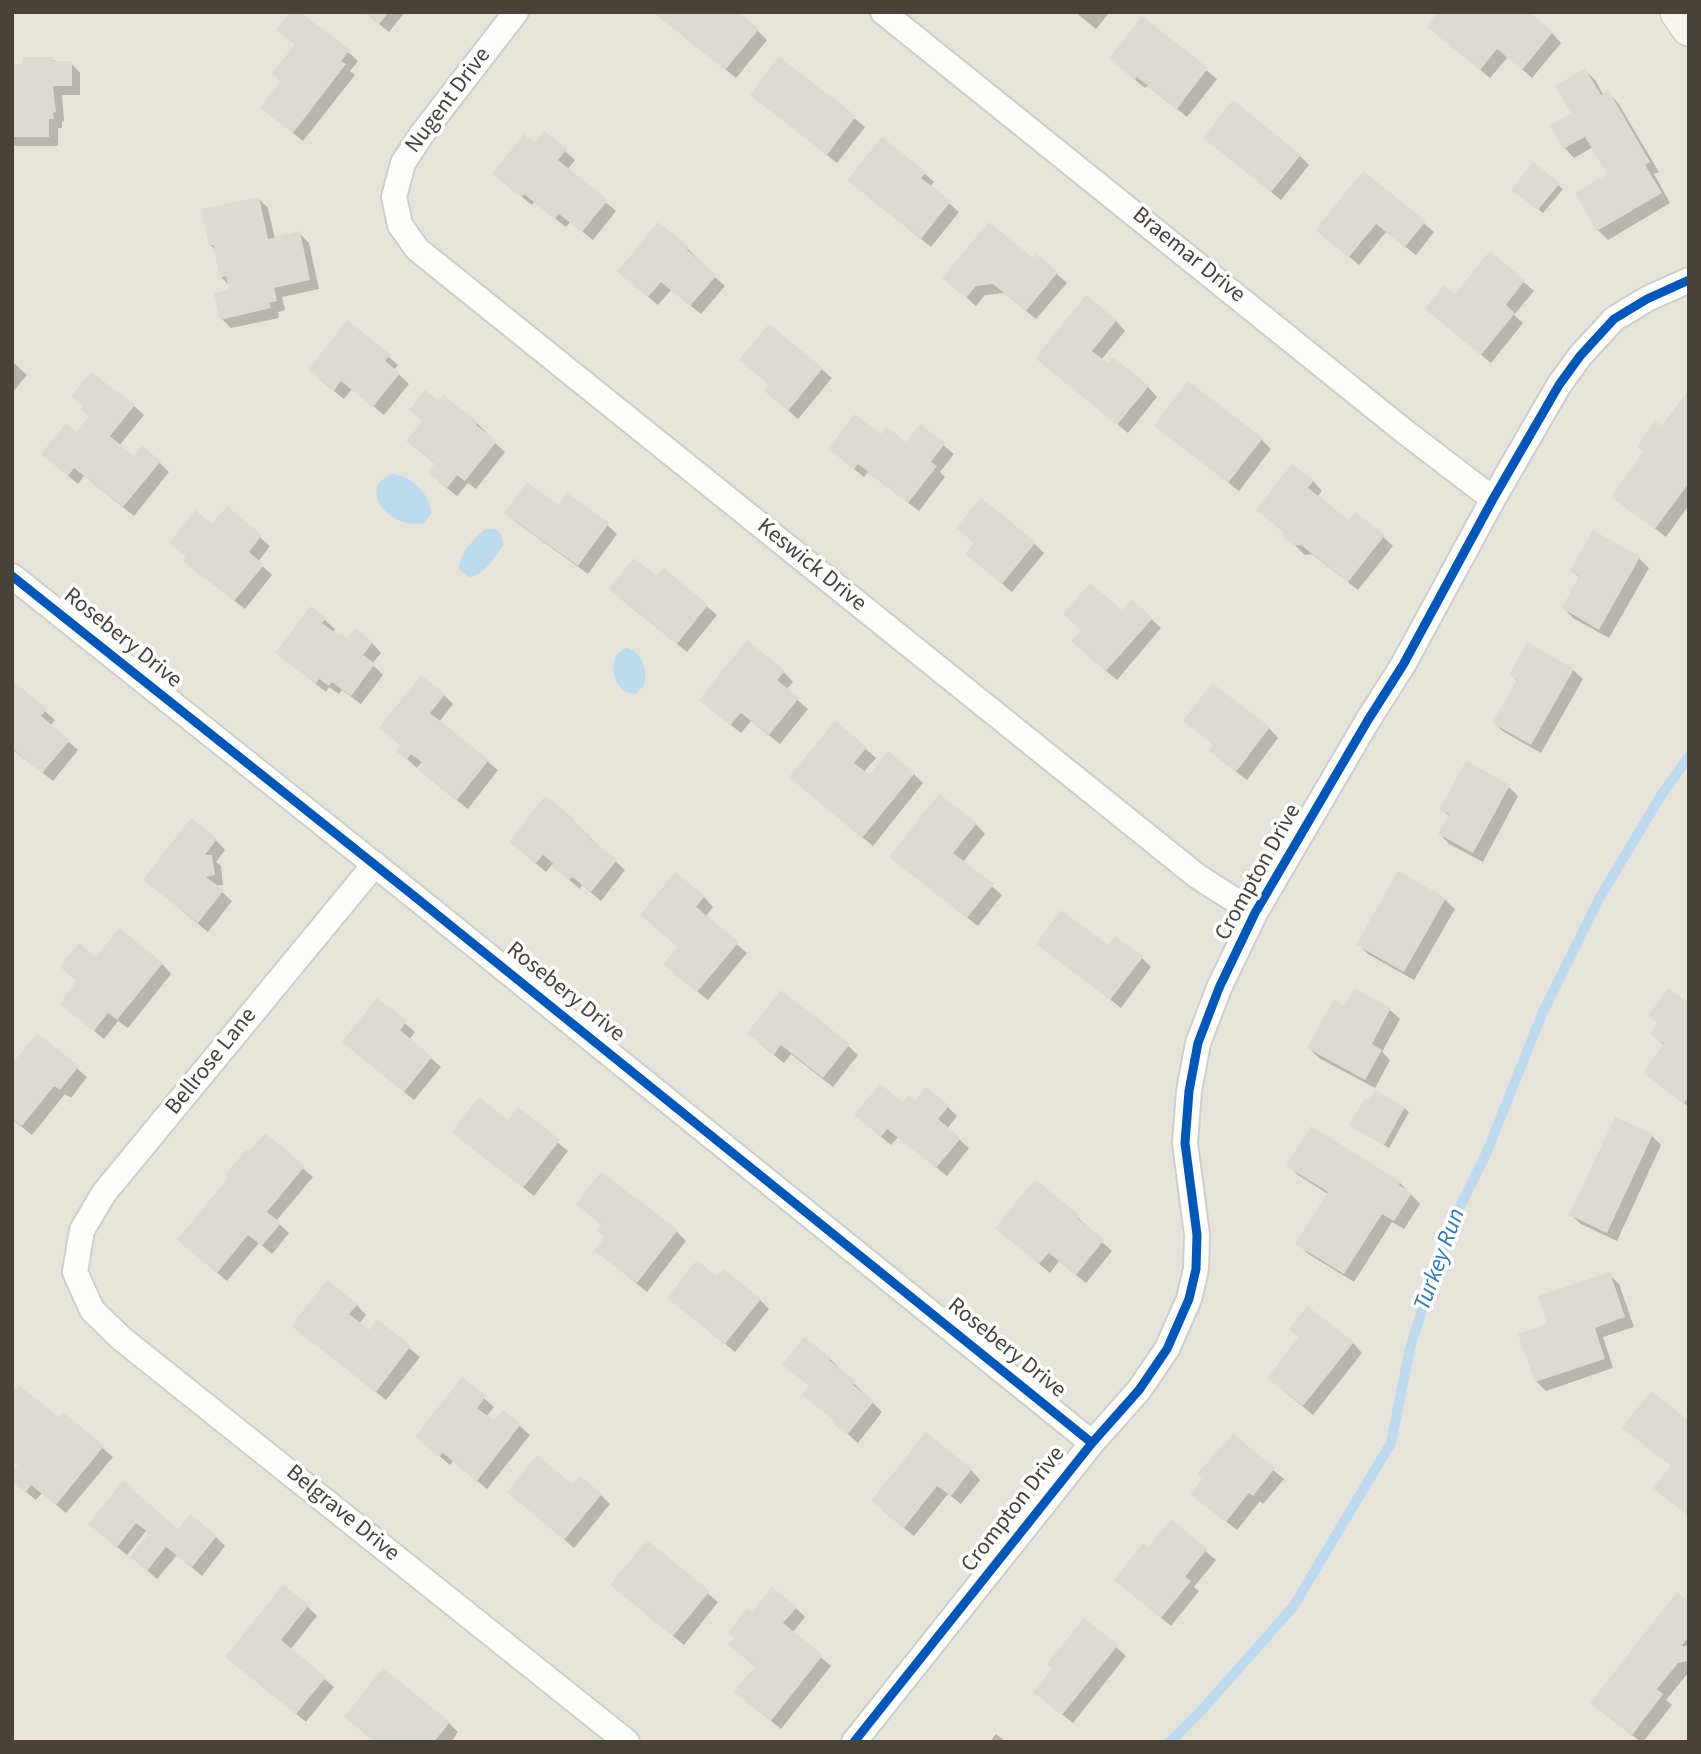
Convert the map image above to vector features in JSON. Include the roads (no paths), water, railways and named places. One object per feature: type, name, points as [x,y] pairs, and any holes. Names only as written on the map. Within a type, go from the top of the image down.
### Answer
[{"type":"street","name":"Nugent Drive","points":[[394,197],[403,163],[422,134],[516,12]]},
{"type":"street","name":"Braemar Drive","points":[[883,12],[1404,431],[1493,499]]},
{"type":"street","points":[[1678,12],[1689,28]]},
{"type":"street","name":"Keswick Drive","points":[[394,197],[400,225],[417,249],[1186,867],[1230,899],[1255,913]]},
{"type":"street","name":"Crompton Drive","points":[[854,1742],[1092,1443],[1139,1390],[1167,1349],[1189,1299],[1196,1269],[1197,1235],[1185,1143],[1189,1091],[1198,1042],[1219,988],[1255,913],[1368,720],[1404,665],[1493,499],[1559,385],[1580,356],[1614,319],[1647,299],[1689,280]]},
{"type":"street","name":"Rosebery Drive","points":[[12,576],[375,864],[1092,1443]]},
{"type":"street","name":"Bellrose Lane","points":[[75,1272],[82,1230],[104,1193],[375,864]]},
{"type":"street","name":"Belgrave Drive","points":[[75,1272],[92,1310],[122,1339],[627,1742]]},
{"type":"water","points":[[393,474],[407,478],[424,493],[431,513],[424,523],[399,521],[382,506],[377,497],[377,488],[382,480]]},
{"type":"water","points":[[486,529],[494,529],[501,534],[503,545],[484,570],[468,577],[459,569],[460,563],[473,541]]},
{"type":"water","points":[[627,648],[637,654],[645,668],[644,686],[635,694],[621,688],[614,673],[615,657]]},
{"type":"waterway","name":"Turkey Run","points":[[1170,1742],[1293,1607],[1391,1443],[1410,1348],[1449,1229],[1486,1154],[1542,1014],[1600,897],[1660,797],[1689,756]]}]
